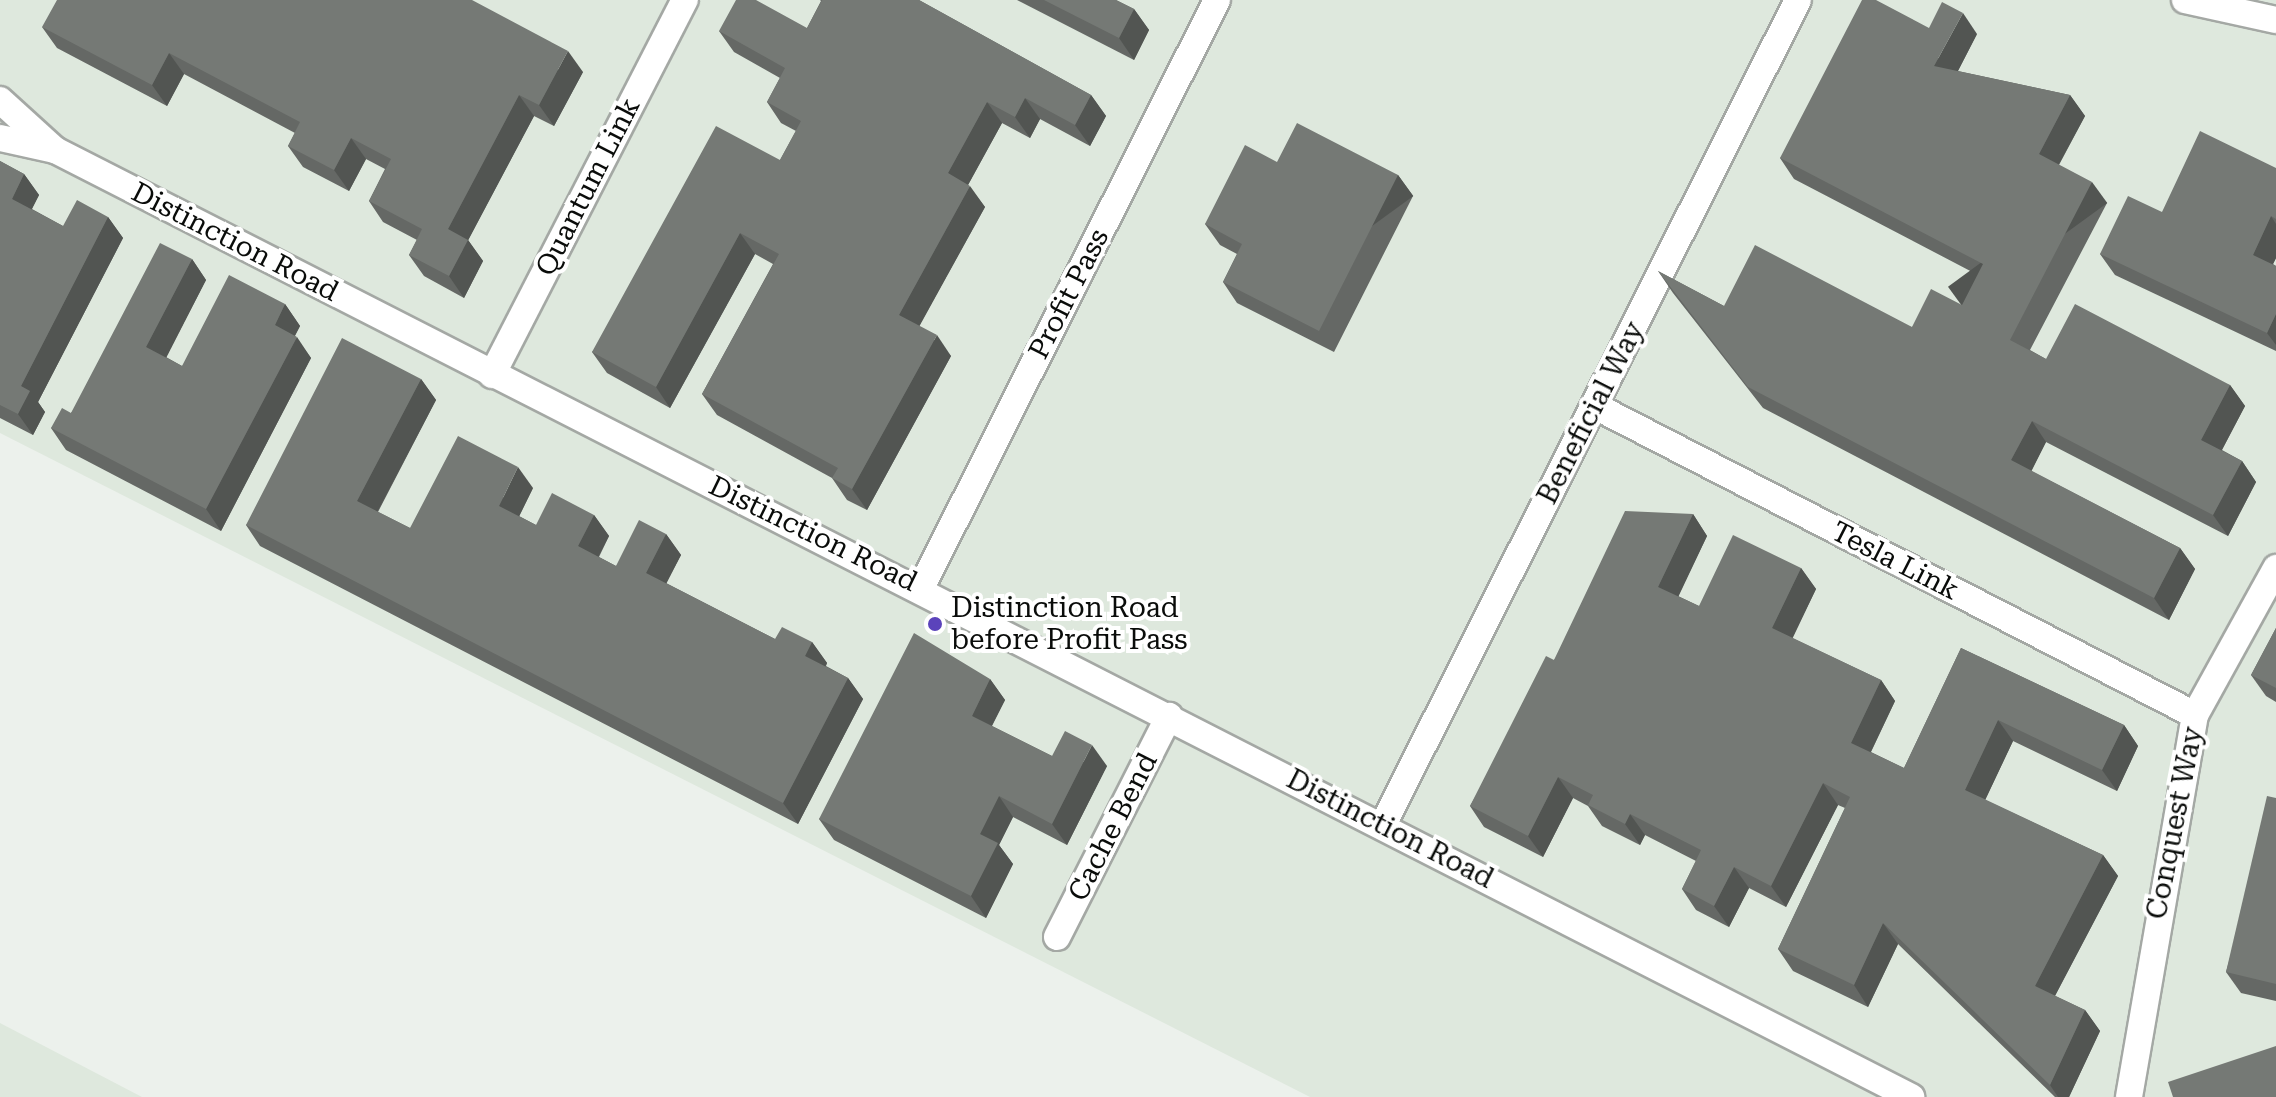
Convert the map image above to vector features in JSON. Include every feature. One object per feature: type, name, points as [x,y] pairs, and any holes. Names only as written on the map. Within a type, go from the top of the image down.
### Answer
[{"type":"street","name":"Quantum Link","points":[[492,375],[685,0]]},
{"type":"street","name":"Profit Pass","points":[[921,588],[1217,0]]},
{"type":"street","name":"Beneficial Way","points":[[1383,825],[1798,0]]},
{"type":"street","points":[[2185,0],[2276,20]]},
{"type":"street","name":"Distinction Road","points":[[0,100],[55,150]]},
{"type":"street","name":"Distinction Road","points":[[0,138],[55,150],[492,375],[921,588],[1911,1097]]},
{"type":"street","name":"Tesla Link","points":[[1595,406],[2195,715]]},
{"type":"street","name":"Conquest Way","points":[[2129,1097],[2195,715],[2276,568]]},
{"type":"street","name":"Cache Bend","points":[[1057,937],[1169,716]]},
{"type":"shaded area","points":[[0,0],[2276,0],[2276,1097],[1310,1097],[0,433]]},
{"type":"shaded area","points":[[0,1023],[142,1097],[0,1097]]},
{"type":"building","points":[[57,0],[472,0],[568,51],[539,105],[519,95],[448,229],[468,240],[449,276],[409,255],[422,229],[369,201],[391,159],[351,138],[334,170],[288,146],[300,122],[169,53],[152,85],[42,27]]},
{"type":"building","points":[[736,0],[756,0],[807,28],[822,0],[919,0],[1091,95],[1075,125],[1025,98],[1015,117],[987,102],[948,173],[970,186],[899,315],[937,335],[852,489],[832,478],[838,468],[702,394],[779,254],[740,233],[656,387],[592,352],[716,126],[780,160],[801,121],[767,102],[785,68],[719,31]]},
{"type":"building","points":[[1044,0],[1116,0],[1134,9],[1119,38]]},
{"type":"building","points":[[1862,0],[1876,0],[1929,28],[1942,2],[1963,13],[1934,66],[2070,95],[2039,154],[2092,182],[2010,340],[2046,359],[2075,304],[2230,385],[2201,440],[2242,461],[2213,515],[2032,421],[2011,460],[2180,548],[2154,598],[1748,387],[1658,271],[1724,306],[1755,245],[1912,327],[1931,289],[1962,305],[1983,264],[1780,158]]},
{"type":"building","points":[[1297,123],[1398,175],[1319,331],[1223,282],[1242,244],[1205,224],[1245,145],[1277,162]]},
{"type":"building","points":[[2200,131],[2276,168],[2276,219],[2271,216],[2253,255],[2276,266],[2276,314],[2267,333],[2100,254],[2128,196],[2162,212]]},
{"type":"building","points":[[0,161],[24,174],[12,199],[63,226],[77,200],[108,217],[21,386],[30,391],[18,414],[0,405]]},
{"type":"building","points":[[160,243],[192,259],[146,347],[182,366],[229,275],[285,304],[275,325],[297,337],[206,509],[51,428],[62,408],[71,413]]},
{"type":"building","points":[[342,338],[421,379],[357,501],[410,528],[458,436],[518,467],[499,506],[536,525],[552,493],[594,515],[578,546],[616,566],[639,520],[666,534],[646,573],[775,639],[782,627],[812,642],[805,656],[848,678],[783,803],[246,525]]},
{"type":"building","points":[[1625,511],[1693,514],[1658,587],[1699,606],[1733,535],[1801,568],[1772,628],[1881,680],[1851,743],[1904,768],[1961,648],[2124,725],[2102,770],[1998,720],[1965,790],[2103,855],[2035,986],[2085,1010],[2050,1085],[1883,923],[1854,985],[1778,949],[1850,797],[1823,783],[1771,886],[1734,867],[1714,906],[1682,889],[1701,850],[1630,814],[1625,824],[1588,805],[1593,795],[1558,777],[1528,836],[1470,806],[1546,656],[1554,660]]},
{"type":"building","points":[[2276,628],[2276,688],[2251,675]]},
{"type":"building","points":[[914,633],[990,679],[972,716],[1052,756],[1065,731],[1092,745],[1052,824],[999,796],[980,834],[998,843],[971,896],[819,819]]},
{"type":"building","points":[[2267,796],[2276,798],[2276,984],[2226,972]]},
{"type":"building","points":[[2276,1046],[2276,1097],[2173,1097],[2168,1082]]},
{"type":"place","name":"Distinction Road before Profit Pass","points":[[935,624]]}]
